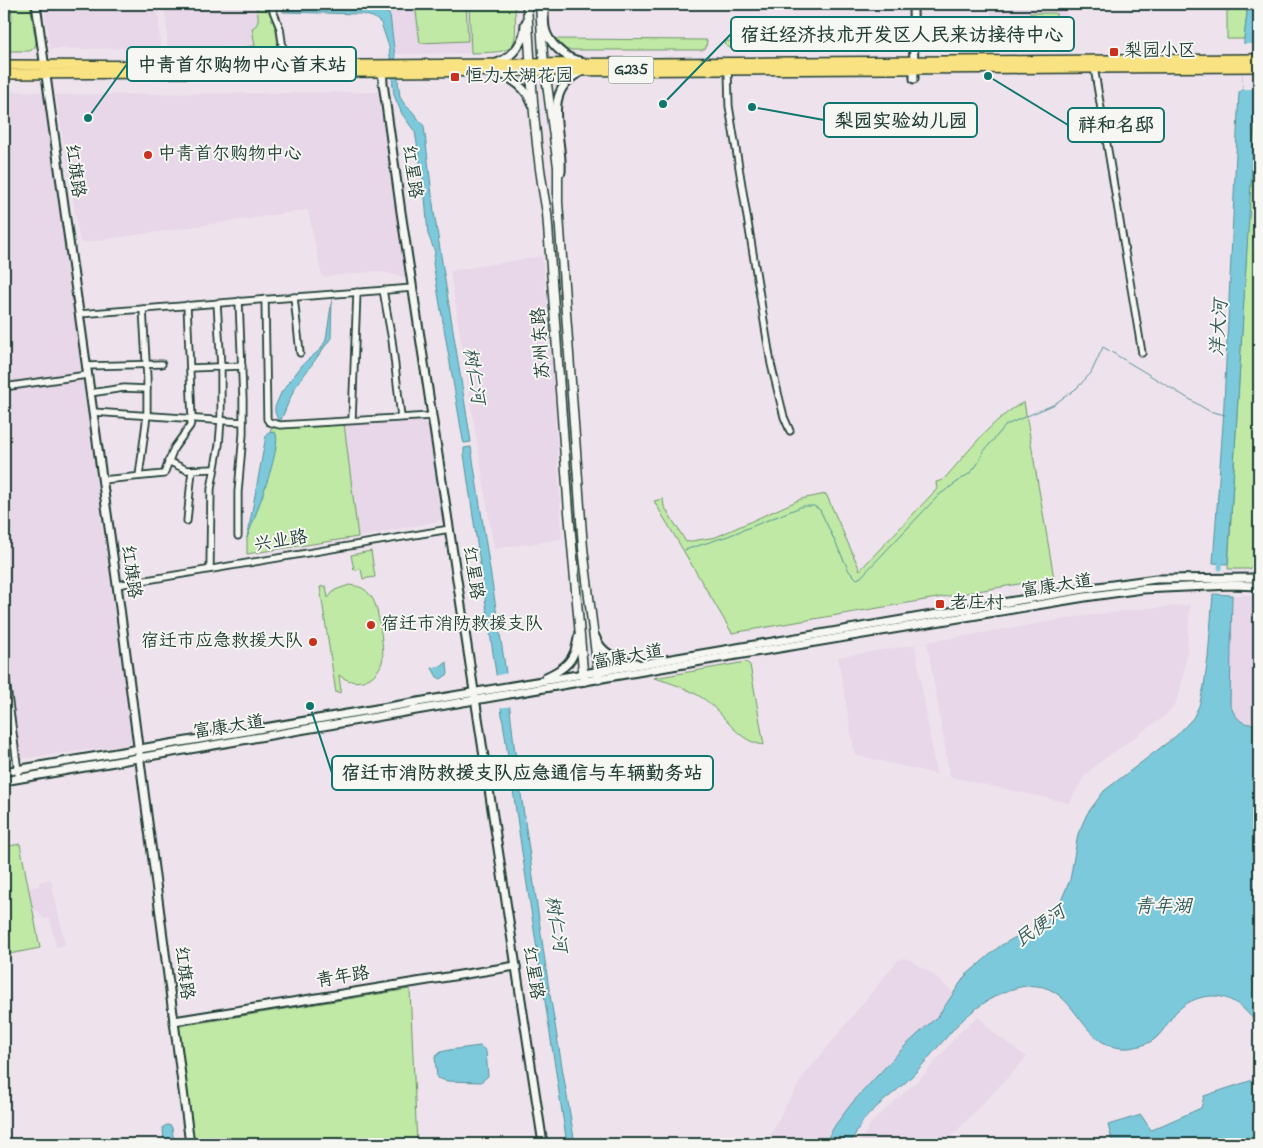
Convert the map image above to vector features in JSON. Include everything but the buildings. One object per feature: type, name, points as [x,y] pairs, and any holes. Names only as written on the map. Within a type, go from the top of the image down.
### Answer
[{"type":"highway","name":"G235","points":[[584,66],[728,70],[914,70],[1259,59]]},
{"type":"highway","name":"G235","points":[[1094,64],[1259,67]]},
{"type":"highway","name":"G235","points":[[4,74],[45,70],[284,65],[382,68]]},
{"type":"highway","name":"G235","points":[[4,66],[45,70],[584,66],[914,70]]},
{"type":"main road","name":"苏州东路","points":[[526,4],[533,107],[540,176],[547,214],[569,512],[584,677]]},
{"type":"main road","name":"苏州东路","points":[[540,4],[545,67],[558,167],[558,202],[583,548],[598,675]]},
{"type":"street","name":"红旗路","points":[[36,4],[117,585],[190,1144]]},
{"type":"street","points":[[271,4],[280,28],[284,65]]},
{"type":"street","points":[[526,4],[525,32],[522,40],[508,57],[495,67],[522,87],[530,97],[533,107]]},
{"type":"street","points":[[544,4],[545,28],[551,42],[566,55],[584,66],[566,82],[557,97],[555,108],[562,159],[558,202]]},
{"type":"street","points":[[913,4],[914,70]]},
{"type":"street","points":[[529,30],[541,30]]},
{"type":"street","points":[[1094,64],[1142,353]]},
{"type":"street","name":"红星路","points":[[382,68],[412,288],[476,696],[543,1144]]},
{"type":"street","points":[[728,70],[729,106],[771,364],[784,417],[790,431]]},
{"type":"street","points":[[79,314],[412,288]]},
{"type":"street","points":[[383,290],[392,340],[401,418]]},
{"type":"street","points":[[352,420],[357,292]]},
{"type":"street","points":[[294,297],[300,353]]},
{"type":"street","points":[[266,299],[267,419],[270,422],[280,424],[432,416]]},
{"type":"street","points":[[238,536],[238,492],[243,422],[239,301]]},
{"type":"street","points":[[210,569],[211,489],[220,420],[221,366],[218,303]]},
{"type":"street","points":[[102,480],[164,474],[174,448],[190,426],[192,420],[187,305]]},
{"type":"street","points":[[139,476],[147,415],[143,309]]},
{"type":"street","points":[[86,366],[162,364]]},
{"type":"street","points":[[190,368],[242,366]]},
{"type":"street","points":[[4,387],[88,375]]},
{"type":"street","points":[[90,393],[124,388],[147,389]]},
{"type":"street","points":[[92,412],[243,422]]},
{"type":"street","points":[[168,461],[187,470],[214,469]]},
{"type":"street","points":[[187,521],[192,470]]},
{"type":"street","name":"兴业路","points":[[117,585],[450,529]]},
{"type":"street","name":"富康大道","points":[[4,781],[931,614],[1091,588],[1156,579],[1259,578]]},
{"type":"street","name":"富康大道","points":[[646,666],[933,624],[1142,588],[1259,586]]},
{"type":"street","points":[[931,614],[933,624]]},
{"type":"street","points":[[887,622],[888,631]]},
{"type":"street","points":[[592,624],[598,644],[607,653],[620,660],[646,666]]},
{"type":"street","points":[[536,682],[554,673],[572,660],[577,647],[580,625]]},
{"type":"street","points":[[4,665],[19,778]]},
{"type":"street","name":"富康大道","points":[[4,772],[476,696],[536,682],[584,677]]},
{"type":"street","name":"青年路","points":[[174,1022],[516,966]]},
{"type":"street","points":[[520,1144],[543,1144]]},
{"type":"shaded area","points":[[44,4],[158,4],[160,48],[50,49]]},
{"type":"shaded area","points":[[164,4],[258,4],[263,46],[167,48]]},
{"type":"shaded area","points":[[367,4],[469,4],[471,53],[396,54],[392,22]]},
{"type":"shaded area","points":[[991,4],[1067,4],[1068,42],[990,42]]},
{"type":"shaded area","points":[[4,91],[43,92],[132,744],[4,761]]},
{"type":"shaded area","points":[[378,92],[405,277],[376,271],[322,277],[308,210],[80,243],[56,95]]},
{"type":"shaded area","points":[[542,256],[552,359],[562,539],[494,549],[450,271]]},
{"type":"shaded area","points":[[429,418],[444,520],[358,537],[344,423]]},
{"type":"shaded area","points":[[1232,595],[1259,595],[1259,723],[1256,724],[1247,724],[1235,717],[1230,705]]},
{"type":"shaded area","points":[[1190,605],[1187,650],[1181,689],[1175,704],[1165,716],[1097,764],[1085,776],[1069,803],[950,777],[927,642],[1078,617]]},
{"type":"shaded area","points":[[915,645],[936,774],[855,755],[838,657]]},
{"type":"shaded area","points":[[51,879],[65,945],[56,947],[50,918],[43,919],[40,912],[24,906],[23,895],[32,887],[39,886],[39,882]]},
{"type":"shaded area","points":[[904,958],[935,976],[954,993],[939,1015],[852,1103],[824,1144],[766,1144],[803,1077],[898,960]]},
{"type":"shaded area","points":[[978,1016],[994,1033],[1027,1057],[944,1144],[859,1144],[876,1118],[924,1075],[959,1033]]},
{"type":"green space","points":[[11,4],[30,4],[36,42],[35,47],[30,51],[4,51],[4,33],[12,19]]},
{"type":"green space","points":[[256,4],[267,4],[276,30],[278,44],[275,48],[247,49],[247,47],[255,46],[252,28],[258,21]]},
{"type":"green space","points":[[415,4],[466,4],[468,41],[420,43]]},
{"type":"green space","points":[[469,4],[515,4],[515,31],[512,46],[499,52],[471,53]]},
{"type":"green space","points":[[1227,4],[1248,4],[1244,39],[1227,39]]},
{"type":"green space","points":[[1030,13],[1056,13],[1056,45],[997,45],[997,39],[1030,40]]},
{"type":"green space","points":[[555,39],[707,40],[706,48],[702,50],[567,50]]},
{"type":"green space","points":[[725,41],[899,42],[893,48],[736,50],[726,46]]},
{"type":"green space","points":[[1256,89],[1259,89],[1258,560],[1249,569],[1228,569]]},
{"type":"green space","points":[[1024,402],[1054,578],[732,633],[654,501],[663,499],[664,506],[686,542],[716,537],[801,499],[826,494],[860,570],[937,489],[936,482],[943,480],[990,427]]},
{"type":"green space","points":[[344,423],[358,537],[247,554],[247,538],[271,428]]},
{"type":"green space","points":[[371,551],[375,577],[363,579],[361,569],[354,570],[351,555]]},
{"type":"green space","points":[[349,585],[358,586],[365,590],[374,602],[380,624],[383,658],[379,669],[370,678],[358,682],[345,679],[339,675],[341,692],[336,693],[320,587],[326,586],[328,598],[335,590]]},
{"type":"green space","points":[[746,662],[750,665],[764,745],[746,739],[712,705],[698,695],[654,678]]},
{"type":"green space","points":[[20,844],[40,948],[4,955],[4,847]]},
{"type":"green space","points":[[410,989],[417,1144],[194,1144],[179,1026]]},
{"type":"water","points":[[281,4],[367,4],[376,6],[390,15],[400,97],[424,126],[434,212],[471,442],[464,443],[463,440],[433,263],[435,252],[428,234],[424,185],[415,132],[402,114],[394,95],[389,47],[381,23],[373,17],[361,14],[283,12]]},
{"type":"water","points":[[1248,4],[1259,4],[1259,51],[1228,564],[1213,563],[1223,424],[1239,92],[1243,89],[1244,39]]},
{"type":"water","points":[[332,299],[331,338],[294,389],[281,420],[278,420],[275,407],[281,393],[303,364],[321,349],[326,340]]},
{"type":"water","points":[[275,432],[277,439],[272,466],[247,538],[266,436],[268,433]]},
{"type":"water","points":[[471,447],[506,673],[514,745],[549,989],[575,1144],[567,1144],[522,852],[464,454],[464,448]]},
{"type":"water","name":"青年湖","points":[[1213,594],[1232,595],[1230,705],[1238,718],[1244,723],[1259,723],[1259,1024],[1241,1007],[1227,998],[1219,996],[1203,997],[1181,1007],[1160,1034],[1151,1042],[1132,1048],[1115,1047],[1093,1035],[1060,996],[1049,989],[1023,986],[996,996],[970,1013],[901,1087],[866,1117],[850,1144],[824,1144],[852,1103],[904,1047],[939,1015],[965,976],[1000,946],[1038,928],[1057,910],[1070,880],[1078,834],[1087,814],[1104,791],[1176,736],[1193,718],[1199,706],[1204,686]]},
{"type":"water","points":[[447,662],[448,674],[441,679],[437,677],[432,668],[442,666]]},
{"type":"water","points":[[480,1046],[486,1051],[488,1076],[481,1082],[447,1081],[437,1078],[435,1057],[441,1052]]},
{"type":"water","points":[[1259,1078],[1259,1144],[1113,1144],[1108,1125],[1141,1115],[1151,1130],[1201,1108],[1204,1096]]},
{"type":"water","points":[[167,1125],[172,1128],[174,1144],[164,1144],[163,1127]]},
{"type":"pier","points":[[1243,44],[1258,44],[1258,89],[1243,89]]},
{"type":"pier","points":[[508,673],[512,706],[498,708],[494,676]]},
{"type":"waterway","points":[[685,550],[728,536],[803,506],[814,506],[820,510],[849,571],[857,579],[939,495],[970,473],[977,465],[984,451],[1006,425],[1053,405],[1077,388],[1091,373],[1103,347],[1209,411],[1225,415]]},
{"type":"waterway","name":"洋大河","points":[[1220,568],[1221,558]]},
{"type":"place","name":"梨园小区","points":[[1114,52]]},
{"type":"place","name":"祥和名邸","points":[[988,76]]},
{"type":"place","name":"恒力太湖花园","points":[[455,77]]},
{"type":"place","name":"宿迁经济技术开发区人民来访接待中心","points":[[663,104]]},
{"type":"place","name":"梨园实验幼儿园","points":[[752,107]]},
{"type":"place","name":"中青首尔购物中心首末站","points":[[88,118]]},
{"type":"place","name":"中青首尔购物中心","points":[[148,155]]},
{"type":"place","name":"老庄村","points":[[940,604]]},
{"type":"place","name":"宿迁市消防救援支队","points":[[371,625]]},
{"type":"place","name":"宿迁市应急救援大队","points":[[313,642]]},
{"type":"place","name":"宿迁市消防救援支队应急通信与车辆勤务站","points":[[310,706]]},
{"type":"water label","name":"树仁河","points":[[473,376]]},
{"type":"water label","name":"树仁河","points":[[555,924]]},
{"type":"water label","name":"民便河","points":[[1041,927]]}]
